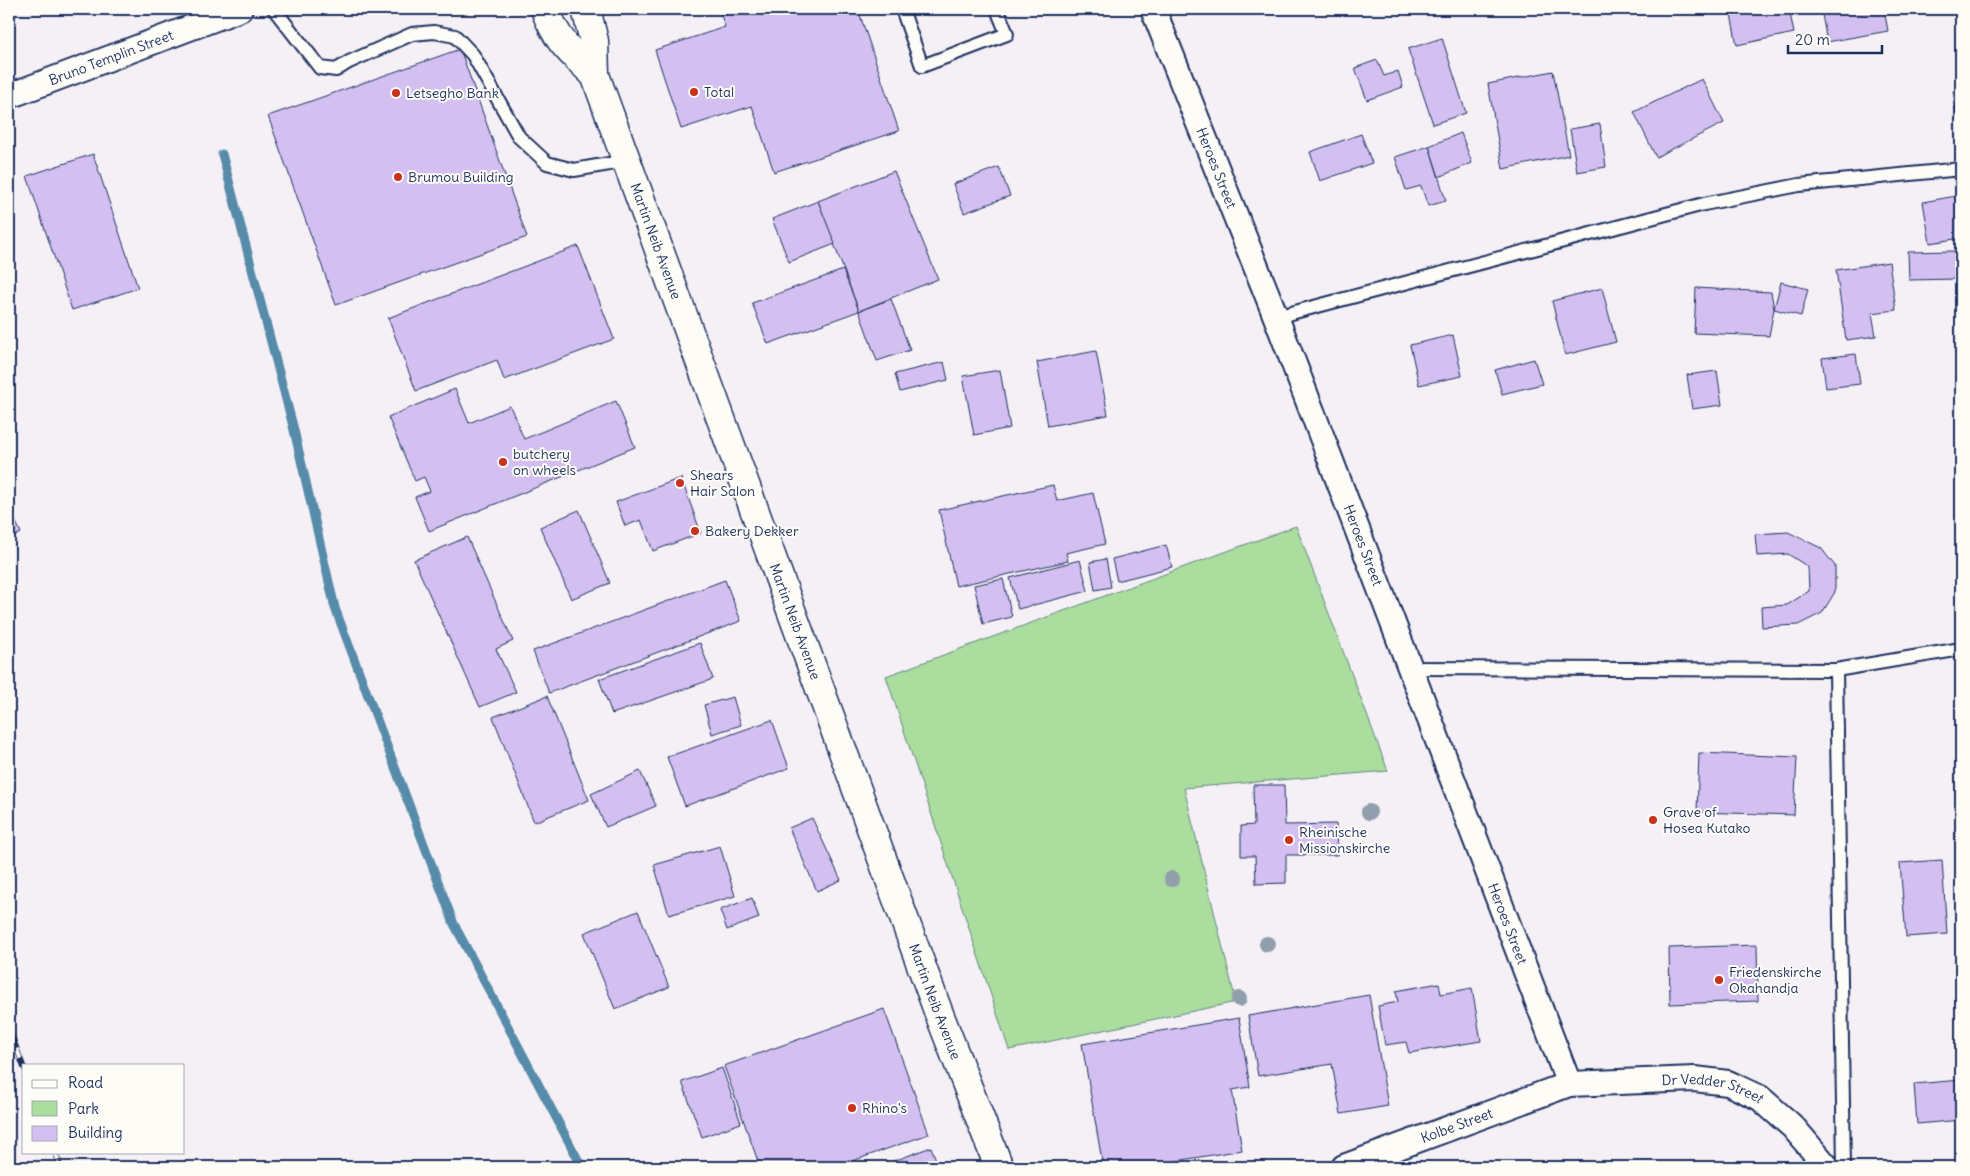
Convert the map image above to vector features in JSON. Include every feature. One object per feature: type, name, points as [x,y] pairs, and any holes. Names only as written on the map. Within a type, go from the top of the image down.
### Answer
[{"type":"main road","name":"Martin Neib Avenue","points":[[545,9],[554,32],[565,46],[595,75]]},
{"type":"main road","name":"Martin Neib Avenue","points":[[586,9],[594,41],[595,75],[935,1002],[999,1167]]},
{"type":"street","name":"Bruno Templin Street","points":[[9,96],[240,9]]},
{"type":"street","name":"Heroes Street","points":[[1153,9],[1276,317],[1569,1084]]},
{"type":"street","name":"Dr Vedder Street","points":[[1569,1084],[1696,1079],[1728,1083],[1760,1098],[1793,1127],[1827,1167]]},
{"type":"street","name":"Kolbe Street","points":[[1344,1167],[1569,1084]]},
{"type":"lane","points":[[274,9],[304,50],[320,68],[336,70],[349,62],[412,34],[434,32],[455,36],[472,55],[520,137],[546,163],[574,170],[627,161]]},
{"type":"lane","points":[[902,9],[922,66],[1007,34],[997,9]]},
{"type":"lane","points":[[1276,317],[1704,204],[1799,185],[1961,169]]},
{"type":"lane","points":[[1410,668],[1836,670],[1961,649]]},
{"type":"lane","points":[[1836,670],[1844,1167]]},
{"type":"green space","points":[[1296,526],[1388,771],[1184,788],[1236,1002],[1009,1050],[886,676]]},
{"type":"building","points":[[719,9],[858,9],[899,131],[774,172],[752,106],[681,129],[655,50],[725,27]]},
{"type":"building","points":[[1730,9],[1789,9],[1794,33],[1737,45]]},
{"type":"building","points":[[1821,9],[1884,9],[1888,31],[1827,42]]},
{"type":"building","points":[[1442,38],[1466,113],[1433,124],[1408,49]]},
{"type":"building","name":"Brumou Building","points":[[460,49],[527,237],[336,305],[268,116]]},
{"type":"building","points":[[1377,60],[1384,76],[1398,71],[1403,87],[1367,100],[1355,68]]},
{"type":"building","points":[[1553,71],[1569,155],[1503,169],[1488,84]]},
{"type":"building","points":[[1702,79],[1724,123],[1656,157],[1634,112]]},
{"type":"building","points":[[1961,89],[1961,115],[1957,116],[1953,91]]},
{"type":"building","points":[[1600,124],[1606,167],[1577,172],[1570,129]]},
{"type":"building","points":[[1461,133],[1472,163],[1439,177],[1429,146]]},
{"type":"building","points":[[1361,134],[1372,163],[1320,181],[1310,152]]},
{"type":"building","points":[[1429,146],[1446,201],[1428,206],[1421,186],[1406,190],[1395,157]]},
{"type":"building","points":[[93,154],[138,288],[72,310],[27,176]]},
{"type":"building","points":[[999,167],[1010,196],[964,213],[953,184]]},
{"type":"building","points":[[894,171],[938,279],[859,311],[818,201]]},
{"type":"building","points":[[1961,195],[1961,238],[1930,243],[1923,202]]},
{"type":"building","points":[[818,201],[835,244],[789,262],[772,219]]},
{"type":"building","points":[[578,246],[614,339],[504,380],[497,360],[416,391],[388,318]]},
{"type":"building","points":[[1956,251],[1957,279],[1909,280],[1908,252]]},
{"type":"building","points":[[1889,262],[1896,310],[1872,313],[1876,336],[1846,340],[1836,270]]},
{"type":"building","points":[[843,270],[859,311],[768,344],[752,303]]},
{"type":"building","points":[[1781,282],[1808,289],[1801,316],[1774,309]]},
{"type":"building","points":[[1602,288],[1616,342],[1565,355],[1552,301]]},
{"type":"building","points":[[1696,288],[1771,292],[1774,309],[1769,336],[1694,333]]},
{"type":"building","points":[[891,299],[910,350],[877,361],[859,311]]},
{"type":"building","points":[[1453,335],[1462,376],[1419,385],[1410,345]]},
{"type":"building","points":[[1096,351],[1108,415],[1048,426],[1037,362]]},
{"type":"building","points":[[1856,354],[1860,384],[1826,388],[1822,358]]},
{"type":"building","points":[[1534,359],[1542,384],[1502,394],[1495,370]]},
{"type":"building","points":[[944,362],[948,380],[900,392],[895,374]]},
{"type":"building","points":[[1000,370],[1010,428],[974,435],[963,376]]},
{"type":"building","points":[[1717,371],[1722,405],[1692,409],[1687,375]]},
{"type":"building","name":"butchery on wheels","points":[[455,389],[469,423],[510,406],[524,439],[616,401],[635,447],[429,531],[415,497],[430,491],[424,477],[415,481],[388,417]]},
{"type":"building","points":[[681,478],[701,533],[653,551],[641,520],[625,526],[616,502]]},
{"type":"building","points":[[1053,485],[1057,501],[1093,493],[1105,544],[1066,553],[1068,561],[956,586],[939,510]]},
{"type":"building","points":[[9,507],[21,533],[9,539]]},
{"type":"building","points":[[579,510],[610,583],[571,599],[540,527]]},
{"type":"building","points":[[1788,532],[1821,548],[1835,566],[1835,592],[1822,613],[1798,625],[1762,627],[1761,607],[1787,605],[1809,591],[1808,567],[1788,554],[1757,556],[1755,534]]},
{"type":"building","points":[[467,537],[513,641],[496,649],[516,692],[480,707],[414,560]]},
{"type":"building","points":[[1166,545],[1172,567],[1117,581],[1112,559]]},
{"type":"building","points":[[1106,559],[1111,587],[1095,590],[1090,562]]},
{"type":"building","points":[[1080,560],[1088,591],[1018,609],[1010,578]]},
{"type":"building","points":[[1003,579],[1012,617],[983,624],[974,585]]},
{"type":"building","points":[[725,580],[741,621],[549,693],[533,651]]},
{"type":"building","points":[[700,643],[713,679],[612,714],[599,679]]},
{"type":"building","points":[[547,696],[589,800],[534,822],[493,717]]},
{"type":"building","points":[[733,697],[741,725],[712,734],[704,705]]},
{"type":"building","points":[[772,720],[789,768],[685,806],[667,757]]},
{"type":"building","points":[[1699,753],[1797,757],[1794,815],[1697,812]]},
{"type":"building","points":[[640,771],[656,806],[606,827],[591,794]]},
{"type":"building","name":"Rheinische Missionskirche","points":[[1253,785],[1284,785],[1285,825],[1336,824],[1337,855],[1286,855],[1286,883],[1256,884],[1255,856],[1241,856],[1241,826],[1254,825]]},
{"type":"building","points":[[812,818],[841,880],[817,891],[789,828]]},
{"type":"building","points":[[720,846],[735,896],[669,915],[654,865]]},
{"type":"building","points":[[1942,860],[1947,934],[1906,937],[1900,863]]},
{"type":"building","points":[[752,898],[759,918],[727,930],[720,910]]},
{"type":"building","points":[[638,911],[669,987],[615,1009],[584,933]]},
{"type":"building","points":[[1757,945],[1758,1001],[1670,1004],[1669,948]]},
{"type":"building","points":[[1439,983],[1441,994],[1472,988],[1481,1041],[1409,1053],[1406,1042],[1385,1045],[1378,1006],[1398,1002],[1396,991]]},
{"type":"building","points":[[1369,995],[1388,1106],[1341,1114],[1332,1064],[1258,1076],[1248,1016]]},
{"type":"building","points":[[884,1009],[929,1134],[836,1167],[760,1167],[724,1066]]},
{"type":"building","points":[[1239,1018],[1250,1087],[1232,1090],[1242,1150],[1140,1167],[1103,1167],[1082,1044]]},
{"type":"building","points":[[722,1068],[741,1123],[702,1137],[682,1082]]},
{"type":"building","points":[[1961,1080],[1961,1120],[1917,1124],[1914,1084]]},
{"type":"building","points":[[931,1147],[939,1167],[878,1167]]},
{"type":"waterway","points":[[222,154],[294,430],[335,608],[454,924],[582,1167]]},
{"type":"railway","points":[[9,1028],[22,1064]]},
{"type":"railway","points":[[56,1154],[61,1167]]},
{"type":"place","name":"Total","points":[[694,92]]},
{"type":"place","name":"Letsegho Bank","points":[[396,93]]},
{"type":"place","name":"Brumou Building","points":[[398,177]]},
{"type":"place","name":"butchery on wheels","points":[[503,462]]},
{"type":"place","name":"Shears Hair Salon","points":[[680,483]]},
{"type":"place","name":"Bakery Dekker","points":[[695,531]]},
{"type":"place","name":"Grave of Hosea Kutako","points":[[1653,820]]},
{"type":"place","name":"Rheinische Missionskirche","points":[[1289,840]]},
{"type":"place","name":"Friedenskirche Okahandja","points":[[1719,980]]},
{"type":"place","name":"Rhino's","points":[[852,1108]]}]
